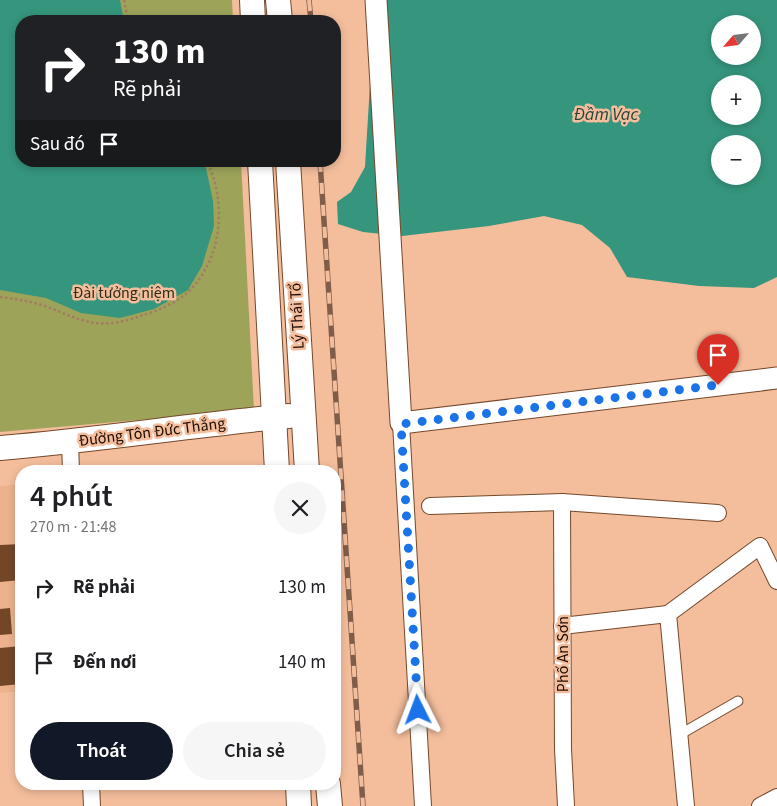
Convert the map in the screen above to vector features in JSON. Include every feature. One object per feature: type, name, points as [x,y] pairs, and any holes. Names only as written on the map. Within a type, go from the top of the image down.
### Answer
[{"type":"main road","points":[[252,0],[253,15]]},
{"type":"main road","points":[[278,0],[279,15]]},
{"type":"main road","name":"Lý Thái Tổ","points":[[260,167],[276,465]]},
{"type":"main road","name":"Lý Thái Tổ","points":[[288,167],[307,465]]},
{"type":"main road","name":"Đường Tôn Đức Thắng","points":[[0,448],[70,442],[198,425],[303,415]]},
{"type":"main road","points":[[298,790],[299,806]]},
{"type":"main road","points":[[329,790],[330,806]]},
{"type":"street","points":[[376,0],[423,806]]},
{"type":"street","points":[[401,424],[777,378]]},
{"type":"street","points":[[70,442],[71,465]]},
{"type":"street","points":[[430,506],[562,502],[718,512]]},
{"type":"street","name":"Phố An Sơn","points":[[562,502],[563,749],[566,806]]},
{"type":"street","points":[[562,626],[668,614],[760,546],[777,581]]},
{"type":"street","points":[[668,614],[686,806]]},
{"type":"street","points":[[91,790],[92,806]]},
{"type":"street","points":[[760,806],[777,797]]},
{"type":"lane","points":[[679,735],[738,701]]},
{"type":"path","points":[[124,0],[127,15]]},
{"type":"path","points":[[0,297],[45,306],[66,315],[95,323],[105,323],[146,315],[185,294],[193,288],[207,267],[217,238],[220,221],[218,196],[209,167]]},
{"type":"shaded area","points":[[15,485],[15,692],[0,693],[0,486]]},
{"type":"green space","name":"Đài tưởng niệm","points":[[0,0],[232,0],[233,15],[15,15],[15,167],[241,167],[254,410],[0,432]]},
{"type":"water","points":[[0,0],[120,0],[123,15],[15,15],[15,167],[205,167],[213,201],[214,226],[202,266],[188,290],[154,309],[120,318],[81,313],[46,298],[0,290]]},
{"type":"water","name":"Đầm Vạc","points":[[375,0],[777,0],[777,277],[754,288],[699,286],[627,277],[610,248],[582,225],[544,216],[489,226],[402,236],[363,232],[338,224],[337,202],[351,192],[365,167]]},
{"type":"building","points":[[15,544],[15,581],[0,582],[0,545]]},
{"type":"building","points":[[10,608],[12,634],[0,635],[0,609]]},
{"type":"building","points":[[15,647],[15,685],[0,686],[0,648]]},
{"type":"railway","points":[[309,0],[310,15]]},
{"type":"railway","points":[[320,167],[340,465]]},
{"type":"railway","points":[[341,476],[363,806]]},
{"type":"route","points":[[418,710],[401,424],[718,385]]}]
